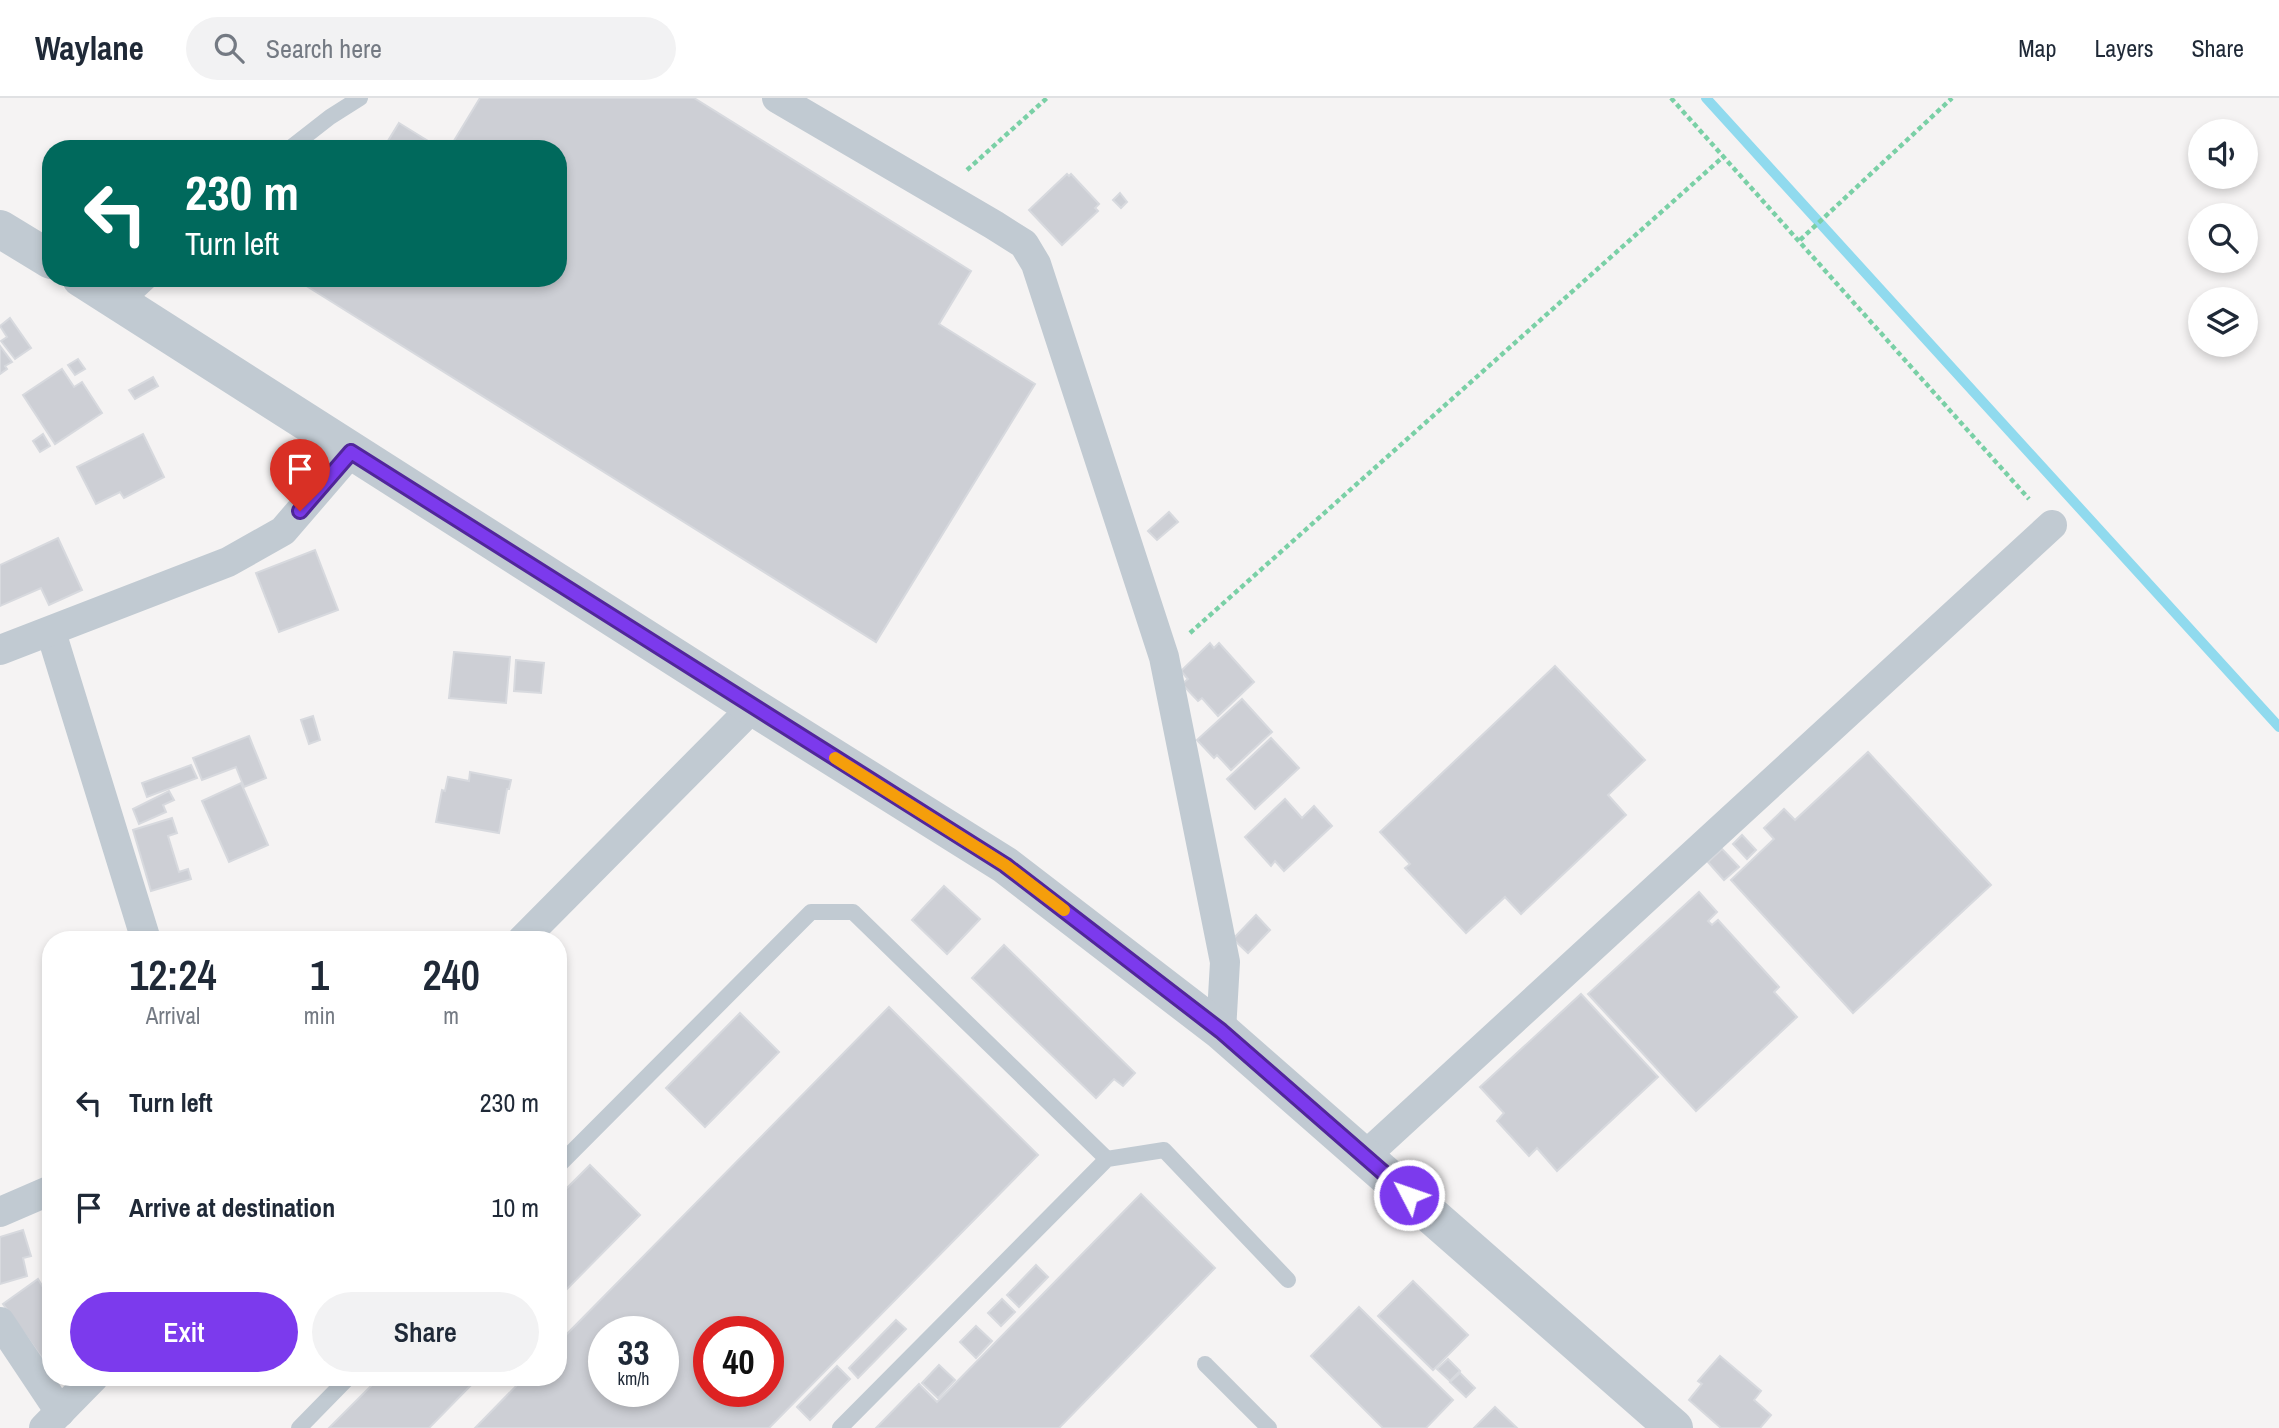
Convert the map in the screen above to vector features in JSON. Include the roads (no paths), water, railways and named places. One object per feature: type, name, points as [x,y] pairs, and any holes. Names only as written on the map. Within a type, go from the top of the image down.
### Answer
[{"type":"street","points":[[777,98],[1024,244],[1035,264],[1164,657],[1225,962],[1221,1031]]},
{"type":"street","points":[[0,229],[42,255]]},
{"type":"street","points":[[96,287],[351,452],[1005,865],[1221,1031],[1674,1428]]},
{"type":"street","points":[[0,650],[228,562],[283,531],[351,452]]},
{"type":"street","points":[[1365,1156],[2052,525]]},
{"type":"street","points":[[51,632],[143,931]]},
{"type":"street","points":[[531,931],[753,707]]},
{"type":"street","points":[[0,1212],[42,1194]]},
{"type":"street","points":[[0,1322],[52,1420],[85,1386]]},
{"type":"lane","points":[[301,140],[360,98]]},
{"type":"lane","points":[[124,304],[142,287]]},
{"type":"lane","points":[[567,1157],[811,912],[853,912],[1107,1158]]},
{"type":"lane","points":[[840,1428],[1107,1158],[1164,1150],[1288,1280]]},
{"type":"lane","points":[[1205,1364],[1269,1428]]},
{"type":"lane","points":[[299,1428],[340,1386]]},
{"type":"waterway","points":[[1706,98],[2279,727]]}]
